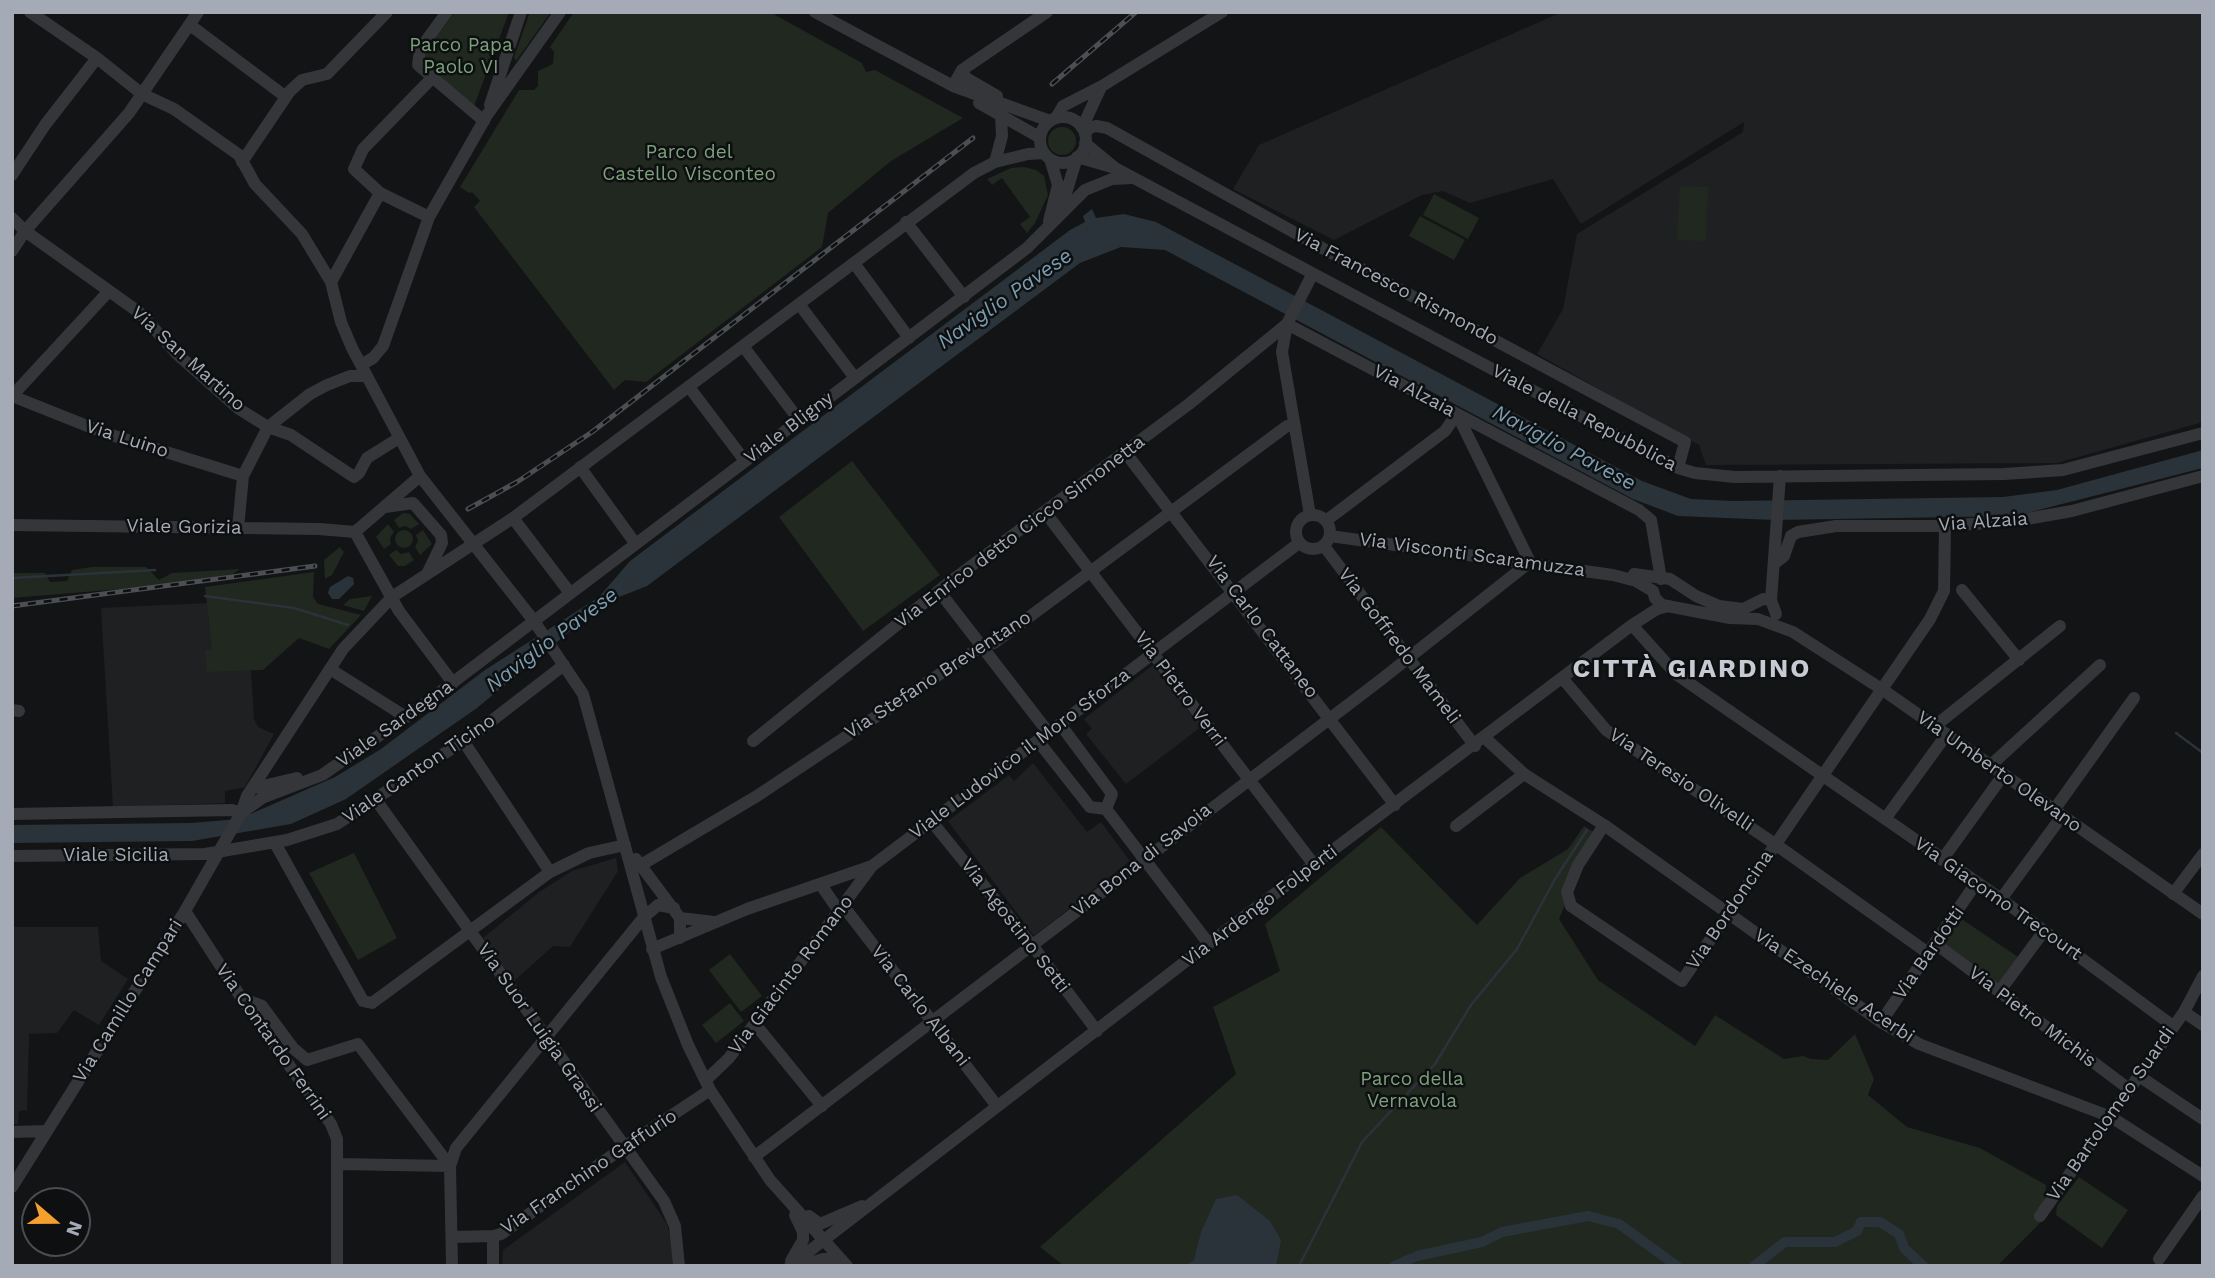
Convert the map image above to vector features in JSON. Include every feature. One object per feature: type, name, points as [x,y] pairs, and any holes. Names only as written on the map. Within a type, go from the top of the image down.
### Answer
[{"type":"street","points":[[30,12],[97,58],[142,94],[174,109],[239,155],[255,184],[298,228],[331,282],[341,322],[420,476],[534,621],[583,694],[652,949],[688,1045],[708,1085],[754,1157],[789,1202],[843,1263]]},
{"type":"street","points":[[12,251],[25,231],[109,138],[198,12]]},
{"type":"street","points":[[242,162],[286,97],[302,80],[327,74],[387,12]]},
{"type":"street","points":[[447,12],[417,56],[418,65],[486,118]]},
{"type":"street","points":[[486,118],[521,12]]},
{"type":"street","points":[[238,528],[243,476],[268,427],[310,394],[364,371],[383,346],[429,217],[486,118],[560,12]]},
{"type":"street","points":[[815,12],[953,86],[959,93],[1005,111],[1053,120],[1071,119],[1115,168]]},
{"type":"street","points":[[953,86],[962,70],[1047,12]]},
{"type":"street","points":[[1039,137],[1063,106],[1102,86],[1222,12]]},
{"type":"street","points":[[190,25],[286,97]]},
{"type":"street","points":[[12,175],[44,125],[97,58]]},
{"type":"street","points":[[504,60],[509,70],[519,71]]},
{"type":"street","points":[[962,70],[965,78],[1039,137],[1058,185],[1052,214],[1043,234]]},
{"type":"street","points":[[429,217],[380,193],[354,169],[356,160],[432,78]]},
{"type":"street","points":[[1077,157],[1102,86]]},
{"type":"street","points":[[995,162],[1005,111]]},
{"type":"street","name":"Via Francesco Rismondo","points":[[1084,135],[1089,128],[1107,128],[1324,249],[1685,442],[1678,468]]},
{"type":"street","points":[[12,814],[232,810],[241,813],[247,796],[282,747],[330,669],[356,634],[392,597],[513,518],[974,173],[995,162],[1028,154],[1047,156],[1064,163],[1077,157],[1115,168]]},
{"type":"street","name":"Viale Bligny","points":[[1060,214],[1077,157]]},
{"type":"street","name":"Viale della Repubblica","points":[[1115,168],[1678,468],[1707,476],[2004,474],[2063,470],[2203,433]]},
{"type":"street","name":"Viale Bligny","points":[[534,621],[964,297],[1043,234],[1085,190],[1112,179],[1133,177]]},
{"type":"street","points":[[331,282],[380,193]]},
{"type":"street","name":"Via San Martino","points":[[12,218],[25,231],[140,313],[210,384],[239,409],[268,427],[290,435],[354,477],[367,458],[399,438]]},
{"type":"street","points":[[906,222],[964,297]]},
{"type":"street","points":[[854,263],[909,338]]},
{"type":"street","points":[[1310,515],[1282,352],[1289,321],[1312,275]]},
{"type":"street","points":[[12,396],[109,291]]},
{"type":"street","points":[[799,304],[855,378]]},
{"type":"street","name":"Via Alzaia","points":[[1289,321],[1639,510],[1651,520],[1657,587]]},
{"type":"street","name":"Via Enrico detto Cicco Simonetta","points":[[753,741],[939,591],[1231,372],[1289,321]]},
{"type":"street","points":[[743,346],[799,420]]},
{"type":"street","points":[[689,387],[745,461]]},
{"type":"street","name":"Via Luino","points":[[12,396],[105,433],[243,476]]},
{"type":"street","points":[[1327,520],[1445,431],[1457,414],[1530,562]]},
{"type":"street","name":"Via Stefano Breventano","points":[[641,865],[757,796],[982,646],[994,643],[1287,426],[1295,426]]},
{"type":"street","name":"Via Carlo Cattaneo","points":[[1125,452],[1331,717],[1395,805]]},
{"type":"street","points":[[580,467],[635,543]]},
{"type":"street","points":[[420,476],[355,532],[399,611],[453,683]]},
{"type":"street","points":[[1772,618],[1780,476]]},
{"type":"street","name":"Via Alzaia","points":[[1775,563],[1783,556],[1791,536],[1798,532],[1836,526],[1945,526],[2046,516],[2203,476]]},
{"type":"street","points":[[385,507],[413,503],[441,535],[442,543],[427,575]]},
{"type":"street","name":"Via Pietro Verri","points":[[1045,512],[1315,866]]},
{"type":"street","points":[[1310,515],[1327,520]]},
{"type":"street","points":[[1310,515],[1298,523],[1296,534],[1299,542],[1309,549],[1327,541],[1327,520]]},
{"type":"street","points":[[513,518],[570,593]]},
{"type":"street","name":"Viale Gorizia","points":[[12,524],[355,532]]},
{"type":"street","name":"Via Bordoncina","points":[[1604,825],[1578,865],[1567,892],[1571,906],[1682,981],[1930,620],[1944,591],[1945,526]]},
{"type":"street","name":"Via Visconti Scaramuzza","points":[[1327,541],[1530,562],[1613,575],[1638,574],[1657,587]]},
{"type":"street","name":"Via Goffredo Mameli","points":[[1327,541],[1407,659],[1480,742],[1524,774]]},
{"type":"street","name":"Viale Ludovico il Moro Sforza","points":[[652,949],[747,909],[872,866],[1299,542]]},
{"type":"street","name":"Via Bona di Savoia","points":[[754,1157],[1407,659],[1530,562]]},
{"type":"street","points":[[1669,606],[1662,605],[1657,587],[1675,581],[1696,596],[1719,606],[1743,608],[1763,599],[1771,600]]},
{"type":"street","name":"Via Ardengo Folperti","points":[[1646,615],[1657,587]]},
{"type":"street","points":[[1962,590],[2019,660]]},
{"type":"street","points":[[939,591],[982,646],[1090,807],[1106,810],[1209,944]]},
{"type":"street","name":"Via Ardengo Folperti","points":[[789,1266],[1209,944],[1632,625],[1646,615],[1669,606]]},
{"type":"street","name":"Via Umberto Olevano","points":[[1669,606],[1730,618],[1772,618],[1883,690],[2203,914]]},
{"type":"street","name":"Viale Sardegna","points":[[241,813],[262,798],[322,775],[453,683],[534,621]]},
{"type":"street","name":"Via Giacomo Trecourt","points":[[1632,625],[1676,674],[2001,899],[2173,1026]]},
{"type":"street","points":[[1935,726],[2060,626]]},
{"type":"street","name":"Viale Canton Ticino","points":[[219,852],[275,843],[337,824],[464,742],[564,664]]},
{"type":"street","points":[[1992,765],[2101,664]]},
{"type":"street","points":[[330,669],[406,717]]},
{"type":"street","name":"Via Teresio Olivelli","points":[[1563,679],[1606,730],[1932,949]]},
{"type":"street","points":[[2001,899],[2134,698]]},
{"type":"street","points":[[1060,724],[1112,794],[1106,810]]},
{"type":"street","points":[[1885,819],[1947,734]]},
{"type":"street","points":[[464,742],[550,872]]},
{"type":"street","points":[[281,782],[276,775],[282,747]]},
{"type":"street","points":[[1456,826],[1524,774]]},
{"type":"street","name":"Via Ezechiele Acerbi","points":[[1524,774],[1604,825],[1881,1022],[1919,1044],[2111,1117],[2203,1176]]},
{"type":"street","points":[[1942,860],[2004,774]]},
{"type":"street","name":"Viale Sardegna","points":[[254,788],[322,775]]},
{"type":"street","name":"Via Suor Luigia Grassi","points":[[376,800],[664,1201],[675,1226],[679,1266]]},
{"type":"street","name":"Via Camillo Campari","points":[[12,1187],[185,911],[241,813]]},
{"type":"street","name":"Via Agostino Setti","points":[[932,822],[1032,945],[1097,1031]]},
{"type":"street","points":[[275,843],[363,1001],[372,1003],[550,872],[589,853],[625,845]]},
{"type":"street","points":[[625,845],[677,913],[680,938]]},
{"type":"street","name":"Viale Sicilia","points":[[12,856],[144,856],[219,852]]},
{"type":"street","points":[[2173,894],[2203,854]]},
{"type":"street","name":"Via Giacinto Romano","points":[[708,1085],[872,866]]},
{"type":"street","name":"Via Bardotti","points":[[1881,1022],[1976,883]]},
{"type":"street","name":"Via Carlo Albani","points":[[821,885],[933,1021],[997,1106]]},
{"type":"street","points":[[452,1266],[450,1166],[456,1148],[644,917],[658,905],[677,913]]},
{"type":"street","name":"Via Contardo Ferrini","points":[[185,911],[242,999],[331,1124],[337,1139],[337,1266]]},
{"type":"street","name":"Viale Ludovico il Moro Sforza","points":[[677,913],[718,922]]},
{"type":"street","points":[[1999,992],[2044,931]]},
{"type":"street","name":"Via Pietro Michis","points":[[1932,949],[1999,992],[2129,1089]]},
{"type":"street","name":"Via Bartolomeo Suardi","points":[[2040,1216],[2184,1012],[2203,976]]},
{"type":"street","points":[[242,999],[262,1006],[293,1048],[307,1060],[358,1044],[450,1166]]},
{"type":"street","points":[[2184,1012],[2203,1025]]},
{"type":"street","points":[[755,1024],[822,1106]]},
{"type":"street","points":[[2139,1076],[2203,1119]]},
{"type":"street","name":"Via Franchino Gaffurio","points":[[493,1266],[493,1236],[501,1234],[708,1085]]},
{"type":"street","points":[[12,1132],[47,1131]]},
{"type":"street","points":[[338,1164],[450,1166]]},
{"type":"street","points":[[2160,1259],[2203,1196]]},
{"type":"street","name":"Via Ardengo Folperti","points":[[789,1202],[820,1224],[876,1200]]},
{"type":"street","points":[[789,1202],[803,1232],[803,1240],[789,1266]]},
{"type":"street","points":[[452,1237],[493,1236]]},
{"type":"street","points":[[801,1266],[823,1259],[843,1263]]},
{"type":"shaded area","points":[[1562,12],[2203,12],[2203,422],[2057,463],[1706,465],[1699,445],[1537,354],[1563,309],[1577,234],[1743,132],[1744,122],[1581,224],[1553,179],[1470,203],[1443,191],[1422,195],[1334,240],[1233,189],[1259,145]]},
{"type":"shaded area","points":[[208,603],[209,625],[228,670],[251,669],[254,719],[258,727],[274,734],[245,787],[225,791],[225,803],[113,807],[101,608]]},
{"type":"shaded area","points":[[1153,665],[1201,727],[1126,784],[1086,734],[1092,729],[1084,719]]},
{"type":"shaded area","points":[[1033,763],[1087,832],[1101,822],[1130,861],[1034,936],[948,821],[1009,775],[1014,781]]},
{"type":"shaded area","points":[[616,858],[618,871],[570,947],[553,946],[514,981],[483,938],[538,893],[572,871]]},
{"type":"shaded area","points":[[12,927],[98,927],[101,961],[128,979],[99,1025],[74,1010],[57,1033],[29,1034],[27,1110],[19,1111],[18,1124],[12,1124]]},
{"type":"shaded area","points":[[625,1162],[667,1224],[672,1241],[673,1266],[502,1266],[503,1250]]},
{"type":"green space","name":"Parco Papa Paolo VI","points":[[455,12],[509,12],[473,109],[424,64],[425,52]]},
{"type":"green space","points":[[530,12],[551,12],[516,61],[514,57]]},
{"type":"green space","name":"Parco del Castello Visconteo","points":[[574,12],[770,12],[862,63],[866,72],[875,70],[963,118],[891,161],[828,213],[822,247],[646,382],[625,380],[614,390],[474,207],[480,201],[472,192],[460,187],[519,90],[534,90],[538,86],[538,71],[553,64],[554,52],[550,47]]},
{"type":"green space","points":[[1062,127],[1072,131],[1076,141],[1072,151],[1062,155],[1052,151],[1048,141],[1052,131]]},
{"type":"green space","points":[[1011,168],[1036,170],[1044,176],[1048,195],[1035,223],[1027,233],[1020,224],[1030,217],[1002,178],[992,185],[987,179]]},
{"type":"green space","points":[[1680,186],[1708,187],[1706,241],[1677,240]]},
{"type":"green space","points":[[1434,194],[1479,218],[1468,239],[1423,215]]},
{"type":"green space","points":[[1420,216],[1465,240],[1454,260],[1409,236]]},
{"type":"green space","points":[[852,461],[940,575],[863,631],[779,517]]},
{"type":"green space","points":[[403,513],[410,514],[419,524],[411,529],[405,526],[399,528],[394,520]]},
{"type":"green space","points":[[388,524],[394,532],[390,538],[391,544],[384,549],[376,537]]},
{"type":"green space","points":[[404,530],[410,533],[413,539],[410,545],[404,548],[398,545],[395,539],[398,533]]},
{"type":"green space","points":[[423,530],[432,544],[420,555],[415,547],[418,541],[416,535]]},
{"type":"green space","points":[[340,547],[344,552],[332,575],[325,579],[324,560]]},
{"type":"green space","points":[[396,550],[401,554],[409,552],[414,560],[405,566],[398,566],[389,555]]},
{"type":"green space","points":[[92,567],[146,567],[159,580],[172,573],[240,569],[233,574],[169,585],[12,598],[12,573],[45,573],[50,582],[67,581],[72,570]]},
{"type":"green space","points":[[314,572],[313,597],[318,604],[361,615],[329,649],[299,638],[263,670],[207,672],[205,650],[212,649],[205,587]]},
{"type":"green space","points":[[372,596],[364,611],[343,605],[350,599]]},
{"type":"green space","name":"Parco della Vernavola","points":[[1584,826],[1600,836],[1579,873],[1559,919],[1598,980],[1695,1046],[1715,1015],[1784,1059],[1803,1056],[1828,1060],[1855,1034],[1874,1079],[1868,1095],[1907,1127],[1980,1148],[2046,1185],[2043,1220],[1997,1266],[1064,1266],[1040,1247],[1236,1074],[1213,1007],[1280,971],[1265,924],[1381,827],[1477,925],[1520,878],[1568,849]]},
{"type":"green space","points":[[354,853],[397,938],[358,960],[309,873]]},
{"type":"green space","points":[[1960,918],[2018,957],[1999,985],[1942,943]]},
{"type":"green space","points":[[730,954],[762,996],[741,1012],[709,970]]},
{"type":"green space","points":[[730,1003],[744,1021],[716,1043],[702,1025]]},
{"type":"green space","points":[[2079,1177],[2128,1210],[2102,1248],[2056,1215],[2057,1206]]},
{"type":"water","name":"Naviglio Pavese","points":[[1092,209],[1096,218],[1124,214],[1156,222],[1642,481],[1691,499],[1733,501],[2003,497],[2057,490],[2203,450],[2203,468],[2015,516],[1774,520],[1678,516],[1633,499],[1165,250],[1121,247],[1080,263],[647,586],[604,603],[477,708],[346,799],[291,824],[192,841],[12,843],[12,825],[191,823],[239,819],[335,777],[381,749],[485,670],[599,597],[630,561],[1070,230],[1085,222],[1083,216]]},
{"type":"water","points":[[348,576],[353,578],[354,584],[339,599],[332,599],[328,593],[330,587]]},
{"type":"water","points":[[1237,1195],[1270,1221],[1281,1240],[1276,1266],[1185,1266],[1194,1260],[1201,1232],[1216,1199]]},
{"type":"waterway","points":[[12,578],[155,570]]},
{"type":"waterway","points":[[205,596],[294,608],[348,625]]},
{"type":"waterway","points":[[2176,733],[2203,753]]},
{"type":"waterway","points":[[1299,1266],[1362,1142],[1435,1064],[1471,1005],[1517,949],[1555,879],[1587,830]]},
{"type":"waterway","points":[[1394,1266],[1417,1256],[1482,1242],[1502,1232],[1588,1216],[1619,1224],[1677,1266]]},
{"type":"waterway","points":[[1754,1266],[1785,1242],[1835,1242],[1857,1231],[1861,1222],[1880,1222],[1899,1234],[1904,1248],[1923,1266]]},
{"type":"railway","points":[[1052,84],[1136,12]]},
{"type":"railway","points":[[468,509],[517,482],[592,432],[973,138]]},
{"type":"railway","points":[[12,606],[315,566]]},
{"type":"district","name":"CITTÀ GIARDINO","points":[[1692,669]]}]
